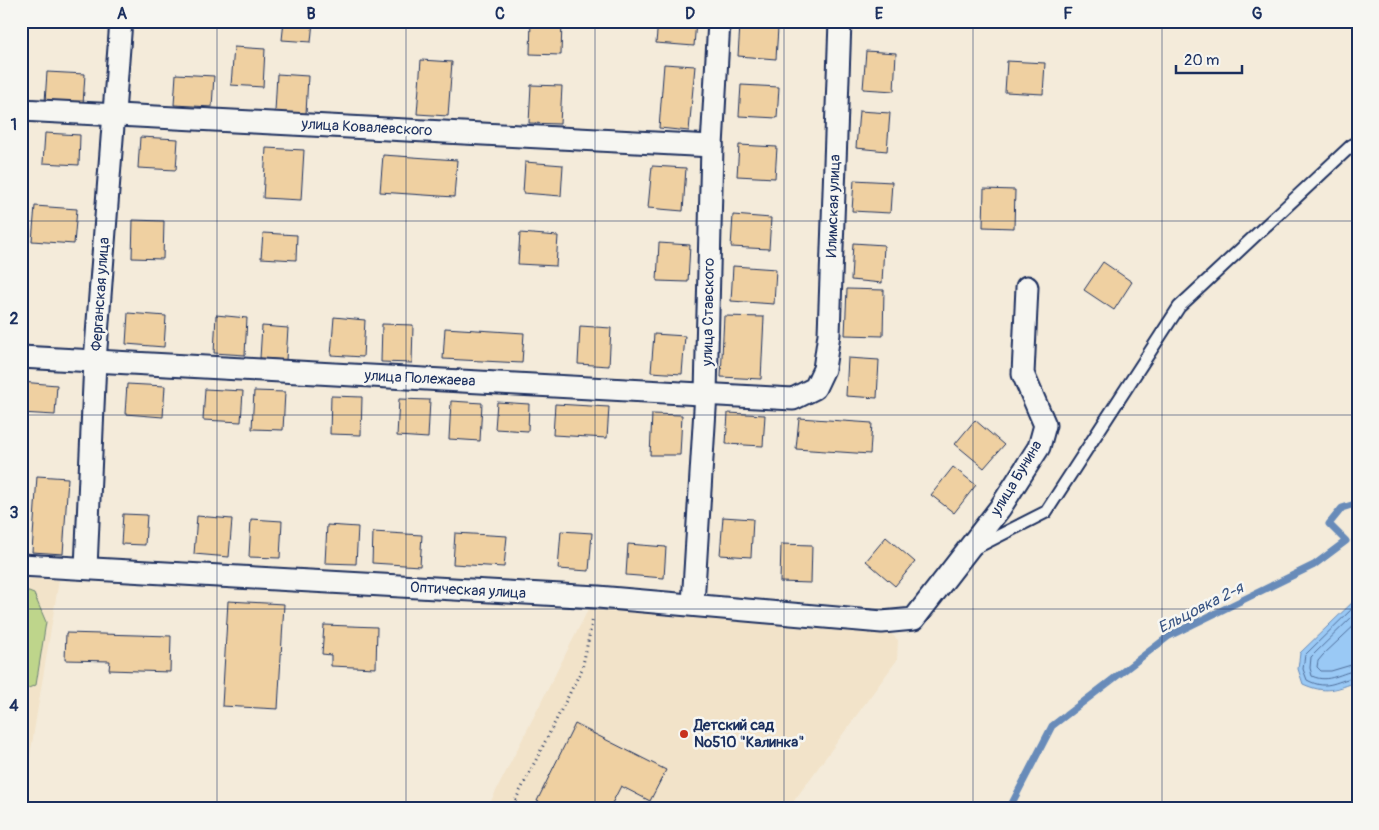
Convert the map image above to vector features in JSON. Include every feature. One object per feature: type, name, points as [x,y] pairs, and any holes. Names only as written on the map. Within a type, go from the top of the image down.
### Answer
[{"type":"street","name":"Ферганская улица","points":[[86,568],[95,361],[121,21]]},
{"type":"street","name":"улица Ставского","points":[[693,604],[706,393],[712,146],[719,21]]},
{"type":"street","name":"Илимская улица","points":[[815,388],[824,369],[829,334],[840,21]]},
{"type":"street","name":"улица Ковалевского","points":[[21,110],[114,113],[712,146]]},
{"type":"street","name":"улица Бунина","points":[[914,619],[968,552],[1000,508],[1039,447],[1045,425],[1023,374],[1027,286]]},
{"type":"street","name":"улица Полежаева","points":[[21,357],[793,399],[815,388]]},
{"type":"street","name":"Оптическая улица","points":[[21,565],[598,597],[882,622],[914,619]]},
{"type":"lane","points":[[968,552],[1046,512],[1179,308],[1356,144]]},
{"type":"path","points":[[511,809],[582,670],[598,597]]},
{"type":"shaded area","points":[[21,578],[59,580],[24,792],[21,794]]},
{"type":"shaded area","name":"Детский сад №510 \"Калинка\"","points":[[592,602],[883,626],[898,640],[897,660],[788,809],[487,809]]},
{"type":"green space","points":[[21,589],[34,594],[46,622],[36,685],[21,691]]},
{"type":"water","points":[[1358,597],[1358,681],[1330,690],[1318,689],[1303,684],[1298,669],[1300,653]]},
{"type":"building","points":[[284,21],[313,21],[311,42],[282,40]]},
{"type":"building","points":[[531,21],[562,21],[561,55],[530,54]]},
{"type":"building","points":[[658,21],[696,21],[694,46],[656,43]]},
{"type":"building","points":[[740,25],[778,28],[776,59],[738,56]]},
{"type":"building","points":[[234,47],[265,49],[263,87],[231,85]]},
{"type":"building","points":[[866,51],[896,53],[894,91],[863,89]]},
{"type":"building","points":[[421,60],[452,62],[448,116],[417,114]]},
{"type":"building","points":[[1007,61],[1045,63],[1043,94],[1005,92]]},
{"type":"building","points":[[664,64],[695,66],[689,131],[659,128]]},
{"type":"building","points":[[47,72],[85,74],[83,105],[45,102]]},
{"type":"building","points":[[176,74],[214,76],[212,107],[174,105]]},
{"type":"building","points":[[277,74],[308,76],[306,114],[275,112]]},
{"type":"building","points":[[531,85],[562,86],[560,124],[529,123]]},
{"type":"building","points":[[741,85],[779,87],[777,118],[739,116]]},
{"type":"building","points":[[859,111],[890,113],[887,151],[856,148]]},
{"type":"building","points":[[45,133],[80,135],[79,165],[43,163]]},
{"type":"building","points":[[140,137],[178,139],[176,170],[138,168]]},
{"type":"building","points":[[739,145],[777,147],[775,178],[737,176]]},
{"type":"building","points":[[266,148],[304,150],[301,200],[263,198]]},
{"type":"building","points":[[383,155],[457,160],[454,197],[380,192]]},
{"type":"building","points":[[525,162],[563,165],[561,196],[523,193]]},
{"type":"building","points":[[652,166],[686,168],[683,211],[648,208]]},
{"type":"building","points":[[854,180],[892,182],[890,213],[852,211]]},
{"type":"building","points":[[984,189],[1015,190],[1014,228],[983,227]]},
{"type":"building","points":[[35,206],[77,209],[74,244],[32,241]]},
{"type":"building","points":[[733,215],[771,218],[769,249],[731,247]]},
{"type":"building","points":[[133,220],[164,221],[163,259],[132,258]]},
{"type":"building","points":[[263,233],[297,235],[296,260],[261,258]]},
{"type":"building","points":[[520,233],[558,236],[556,266],[518,264]]},
{"type":"building","points":[[659,243],[690,245],[688,282],[657,281]]},
{"type":"building","points":[[853,243],[884,245],[882,283],[851,280]]},
{"type":"building","points":[[1103,262],[1132,282],[1114,310],[1084,290]]},
{"type":"building","points":[[733,266],[776,269],[774,304],[731,301]]},
{"type":"building","points":[[847,289],[884,290],[883,336],[845,335]]},
{"type":"building","points":[[128,313],[166,316],[164,347],[126,344]]},
{"type":"building","points":[[216,315],[247,318],[245,355],[214,353]]},
{"type":"building","points":[[724,316],[764,317],[761,379],[721,377]]},
{"type":"building","points":[[334,317],[365,320],[363,357],[331,355]]},
{"type":"building","points":[[382,324],[413,325],[412,363],[381,362]]},
{"type":"building","points":[[262,326],[288,328],[286,360],[260,358]]},
{"type":"building","points":[[580,326],[611,328],[609,366],[578,364]]},
{"type":"building","points":[[445,328],[524,333],[522,363],[443,359]]},
{"type":"building","points":[[654,334],[685,336],[682,374],[651,372]]},
{"type":"building","points":[[848,358],[879,360],[877,398],[846,396]]},
{"type":"building","points":[[21,382],[57,385],[55,415],[21,413]]},
{"type":"building","points":[[127,384],[165,386],[163,417],[125,414]]},
{"type":"building","points":[[205,389],[243,391],[241,422],[203,420]]},
{"type":"building","points":[[254,391],[285,392],[283,430],[252,429]]},
{"type":"building","points":[[331,396],[362,397],[361,435],[330,434]]},
{"type":"building","points":[[399,399],[430,400],[428,438],[397,436]]},
{"type":"building","points":[[451,401],[482,403],[480,441],[449,439]]},
{"type":"building","points":[[497,402],[529,404],[528,431],[495,429]]},
{"type":"building","points":[[555,404],[609,407],[607,438],[553,435]]},
{"type":"building","points":[[728,413],[765,415],[763,446],[726,444]]},
{"type":"building","points":[[652,414],[682,415],[680,455],[650,455]]},
{"type":"building","points":[[799,418],[872,423],[870,454],[796,449]]},
{"type":"building","points":[[975,420],[1004,445],[984,468],[955,444]]},
{"type":"building","points":[[953,467],[976,485],[954,513],[931,495]]},
{"type":"building","points":[[37,476],[68,478],[63,554],[32,552]]},
{"type":"building","points":[[123,514],[147,515],[145,545],[121,544]]},
{"type":"building","points":[[197,516],[232,519],[229,557],[194,554]]},
{"type":"building","points":[[723,517],[753,519],[751,557],[720,555]]},
{"type":"building","points":[[251,519],[282,521],[280,558],[249,557]]},
{"type":"building","points":[[327,525],[358,527],[356,564],[325,563]]},
{"type":"building","points":[[561,531],[592,533],[589,571],[558,569]]},
{"type":"building","points":[[373,532],[422,535],[420,566],[372,563]]},
{"type":"building","points":[[455,533],[507,536],[504,567],[453,564]]},
{"type":"building","points":[[886,537],[915,562],[895,586],[866,561]]},
{"type":"building","points":[[628,544],[666,547],[664,578],[626,575]]},
{"type":"building","points":[[781,544],[812,545],[811,583],[780,582]]},
{"type":"building","points":[[228,601],[284,604],[278,709],[222,706]]},
{"type":"building","points":[[324,625],[377,627],[376,668],[331,666],[331,655],[322,654]]},
{"type":"building","points":[[66,633],[171,636],[170,672],[109,670],[110,661],[65,660]]},
{"type":"building","points":[[575,724],[666,770],[650,801],[621,786],[609,809],[552,809],[537,801]]},
{"type":"waterway","name":"Ельцовка 2-я","points":[[1009,809],[1052,726],[1169,636],[1314,565],[1346,541],[1329,524],[1342,508],[1358,503]]},
{"type":"place","name":"Детский сад №510 \"Калинка\"","points":[[684,734]]}]
